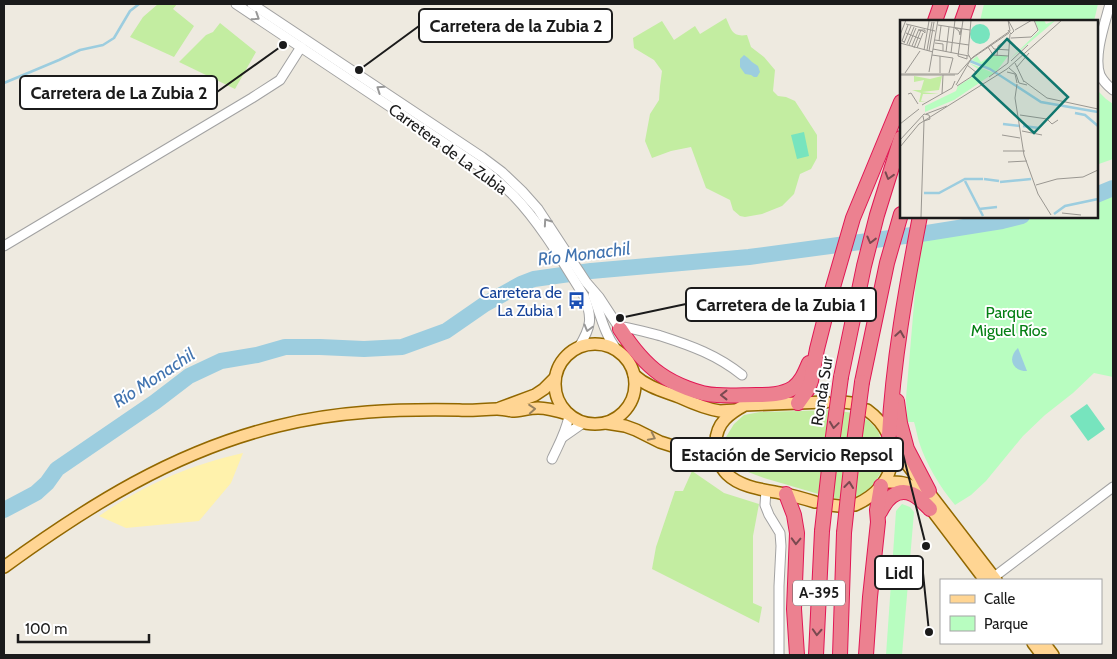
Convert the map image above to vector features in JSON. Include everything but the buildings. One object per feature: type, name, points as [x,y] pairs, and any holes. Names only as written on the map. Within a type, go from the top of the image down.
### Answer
[{"type":"highway","points":[[935,20],[941,4]]},
{"type":"highway","points":[[962,20],[968,4]]},
{"type":"highway","points":[[969,20],[974,4]]},
{"type":"highway","points":[[798,403],[811,381],[817,349],[853,218],[900,104]]},
{"type":"highway","name":"Ronda Sur","points":[[816,655],[822,531],[841,377],[864,266],[877,215],[900,141]]},
{"type":"highway","name":"A-395","points":[[840,655],[844,533],[862,382],[887,264],[900,218]]},
{"type":"highway","points":[[891,440],[890,400],[920,218]]},
{"type":"highway","points":[[620,329],[635,351],[662,376],[679,385],[715,396],[772,395],[785,392],[799,383],[817,349]]},
{"type":"highway","points":[[895,363],[900,422],[907,449],[929,491]]},
{"type":"highway","points":[[866,655],[878,510],[883,484]]},
{"type":"highway","points":[[878,517],[889,498],[907,492],[913,494],[930,509]]},
{"type":"highway","points":[[786,494],[794,515],[797,533],[794,609],[797,655]]},
{"type":"main road","points":[[568,415],[557,400],[554,386],[557,369],[562,360],[569,353],[585,345],[598,344],[610,346],[616,349],[628,361],[634,375],[635,389],[630,403],[620,416],[606,423]]},
{"type":"main road","points":[[634,375],[651,387],[693,403],[721,411],[735,410]]},
{"type":"main road","points":[[496,409],[535,395],[555,378]]},
{"type":"main road","points":[[815,502],[745,484],[727,474],[717,457],[716,437],[720,425],[726,417],[745,405],[826,402]]},
{"type":"main road","points":[[4,568],[86,511],[142,478],[197,452],[241,436],[288,423],[324,417],[398,410],[496,409],[513,411],[548,408],[583,423],[606,423],[625,426],[660,442],[701,455],[722,467]]},
{"type":"main road","points":[[867,410],[883,426],[891,440],[991,579]]},
{"type":"main road","points":[[855,505],[864,501],[883,484],[890,471],[893,458],[891,440]]},
{"type":"main road","points":[[883,484],[902,482],[916,489],[930,509],[991,579]]},
{"type":"main road","points":[[1034,644],[1042,655]]},
{"type":"main road","points":[[1045,644],[1053,655]]},
{"type":"street","name":"Carretera de La Zubia","points":[[236,4],[482,168],[514,196],[534,220],[584,296],[590,321],[589,329],[579,347]]},
{"type":"street","name":"Carretera de La Zubia","points":[[252,4],[502,172],[538,209],[588,285],[599,297],[620,329]]},
{"type":"street","points":[[1110,4],[1099,51],[1098,68],[1103,80],[1113,90]]},
{"type":"street","points":[[4,246],[280,80],[301,47]]},
{"type":"street","name":"Carretera de La Zubia","points":[[588,285],[608,336],[616,349]]},
{"type":"street","points":[[620,329],[623,326],[686,344],[714,356],[742,375]]},
{"type":"street","points":[[552,459],[563,437],[568,415]]},
{"type":"street","points":[[563,437],[583,423]]},
{"type":"street","points":[[991,579],[1113,487]]},
{"type":"street","points":[[766,490],[765,506],[768,515],[780,533],[779,655]]},
{"type":"green space","points":[[158,4],[177,4],[173,9],[194,26],[174,57],[130,37],[143,17]]},
{"type":"green space","points":[[984,4],[1098,4],[1094,20],[980,20]]},
{"type":"green space","points":[[726,18],[733,32],[738,35],[747,35],[751,47],[764,57],[775,70],[773,91],[778,96],[795,101],[817,135],[817,158],[811,169],[800,174],[794,194],[782,206],[762,214],[745,217],[740,216],[733,210],[730,200],[706,188],[691,147],[671,151],[652,158],[645,141],[650,114],[659,100],[662,71],[654,60],[634,48],[633,38],[662,21],[674,40],[695,26],[700,34]]},
{"type":"green space","points":[[220,23],[256,52],[235,89],[179,62],[206,35],[213,32]]},
{"type":"green space","points":[[1097,90],[1113,104],[1113,159],[1097,165]]},
{"type":"green space","points":[[804,132],[809,156],[797,159],[791,135]]},
{"type":"green space","name":"Parque Miguel Ríos","points":[[1113,192],[1113,377],[1094,373],[1023,436],[986,481],[971,495],[955,505],[930,467],[919,442],[914,422],[907,422],[906,398],[917,269],[924,238],[1003,225],[1028,218],[1097,218],[1097,198]]},
{"type":"green space","points":[[1087,404],[1105,429],[1088,441],[1070,416]]},
{"type":"green space","points":[[833,410],[853,413],[869,421],[878,431],[884,449],[883,469],[873,485],[859,497],[832,498],[764,478],[748,472],[735,464],[727,451],[726,437],[734,424],[744,415],[760,412]]},
{"type":"green space","points":[[692,471],[724,493],[759,504],[753,536],[753,603],[762,607],[759,623],[652,569],[656,547],[675,491],[683,491]]},
{"type":"green space","points":[[902,504],[910,507],[914,512],[902,655],[886,655],[896,511]]},
{"type":"sand","points":[[243,453],[231,483],[199,521],[126,528],[99,516],[133,494],[168,477],[205,463]]},
{"type":"water","points":[[744,55],[758,66],[760,72],[757,77],[745,74],[740,67],[740,59]]},
{"type":"water","points":[[1018,348],[1027,371],[1018,369],[1013,363],[1013,356]]},
{"type":"waterway","points":[[4,83],[80,50],[103,45],[114,38],[130,11],[139,4]]},
{"type":"waterway","name":"Río Monachil","points":[[1097,195],[1113,188]]},
{"type":"waterway","name":"Río Monachil","points":[[4,510],[36,493],[47,483],[57,469],[155,402],[189,376],[221,361],[257,355],[285,347],[364,349],[402,347],[446,331],[485,304],[534,279],[591,271],[749,257],[927,233],[1014,218]]},
{"type":"place","name":"Carretera de La Zubia 2","points":[[283,45]]},
{"type":"place","name":"Carretera de la Zubia 2","points":[[359,70]]},
{"type":"place","name":"Carretera de La Zubia 1","points":[[576,301]]},
{"type":"place","name":"Carretera de la Zubia 1","points":[[620,318]]},
{"type":"place","name":"Estación de Servicio Repsol","points":[[926,546]]},
{"type":"place","name":"Lidl","points":[[929,632]]}]
